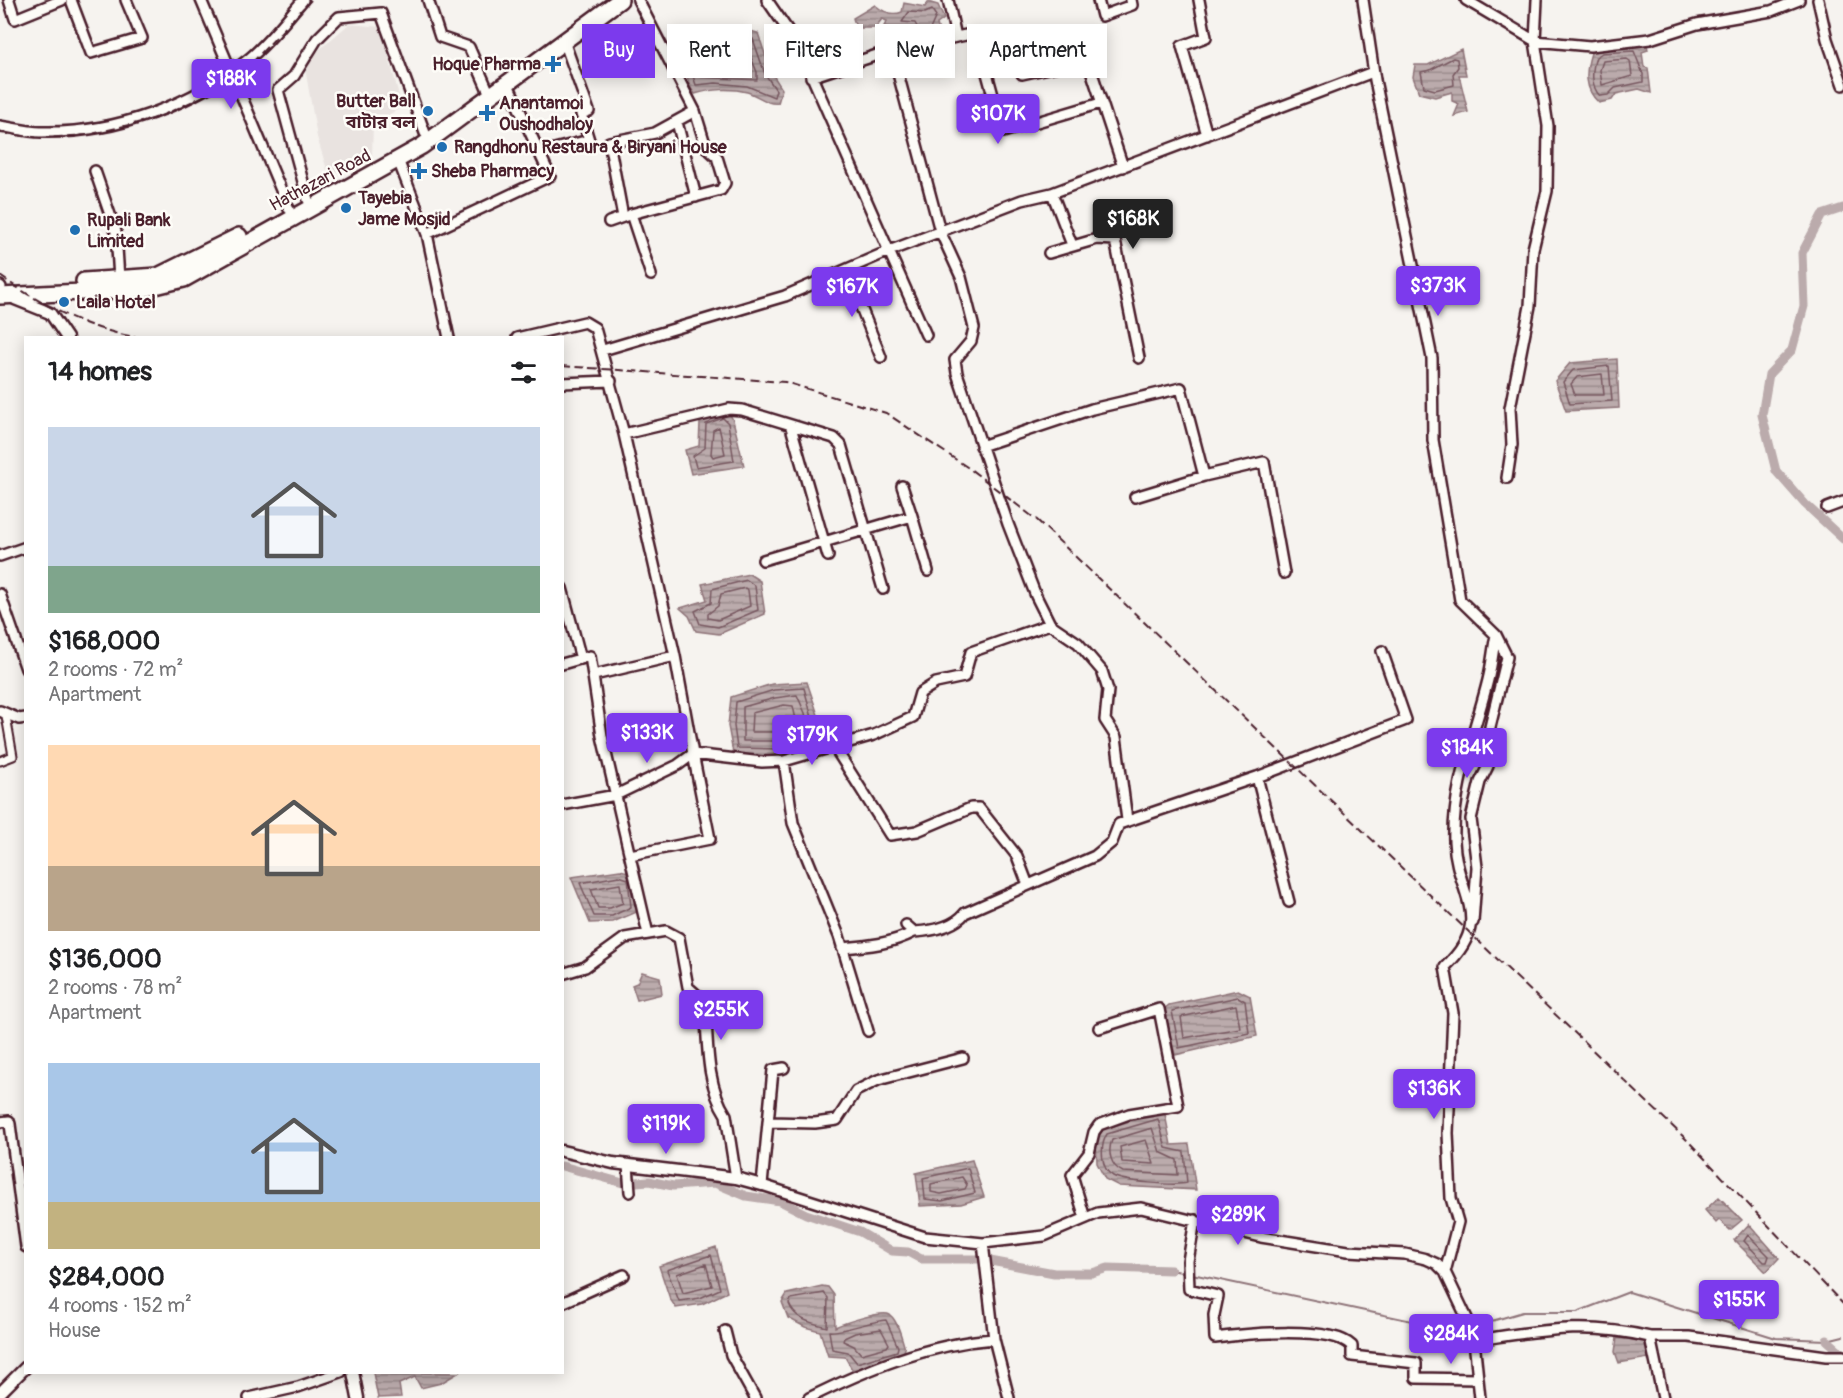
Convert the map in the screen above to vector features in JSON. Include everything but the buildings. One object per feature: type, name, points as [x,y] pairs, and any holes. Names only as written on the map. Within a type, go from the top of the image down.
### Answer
[{"type":"highway","name":"Hathazari Road","points":[[0,287],[158,276],[208,253],[308,200],[425,133],[607,0]]},
{"type":"highway","name":"Hathazari Road","points":[[0,296],[143,290],[165,285],[210,266],[271,228],[398,160],[450,126],[620,0]]},
{"type":"street","points":[[9,0],[15,19],[62,0]]},
{"type":"street","points":[[71,0],[91,53],[142,38],[126,0]]},
{"type":"street","points":[[201,0],[230,74],[289,209]]},
{"type":"street","points":[[0,126],[40,133],[87,129],[127,122],[185,100],[230,74],[252,56],[303,0]]},
{"type":"street","points":[[428,0],[440,38],[469,47],[487,88]]},
{"type":"street","points":[[609,222],[724,189],[725,183],[717,157],[706,147],[695,111],[638,0]]},
{"type":"street","points":[[766,0],[783,24]]},
{"type":"street","points":[[948,0],[956,37],[976,33],[1002,132],[1101,103]]},
{"type":"street","points":[[1098,0],[1102,16],[1132,5],[1131,0]]},
{"type":"street","points":[[1199,0],[1206,37],[1182,46],[1207,135]]},
{"type":"street","points":[[1363,0],[1374,72],[1432,358],[1433,440],[1460,600],[1496,635],[1507,657],[1490,727],[1488,766],[1480,782],[1471,819],[1477,867],[1473,921],[1461,952],[1445,967],[1453,1013],[1448,1133],[1451,1198],[1458,1222],[1445,1272]]},
{"type":"street","points":[[1466,0],[1535,41],[1590,46],[1650,39],[1698,24],[1771,11],[1799,0]]},
{"type":"street","points":[[1507,478],[1512,445],[1510,408],[1530,306],[1533,249],[1547,191],[1548,126],[1535,41],[1537,0]]},
{"type":"street","points":[[1818,0],[1827,39],[1843,84]]},
{"type":"street","points":[[308,200],[278,90],[294,76],[317,39],[339,17],[381,13],[425,133]]},
{"type":"street","points":[[539,153],[589,140],[581,114],[589,111],[564,40]]},
{"type":"street","points":[[603,350],[785,296],[940,231],[1022,200],[1052,193],[1123,167],[1374,72]]},
{"type":"street","points":[[811,78],[926,335]]},
{"type":"street","points":[[898,78],[940,231],[961,277],[974,328],[972,341],[955,360],[981,446],[1032,585],[1050,624],[1078,643],[1102,672],[1108,690],[1106,720],[1116,737],[1127,820]]},
{"type":"street","points":[[1093,78],[1123,167]]},
{"type":"street","points":[[427,234],[549,176],[507,82]]},
{"type":"street","points":[[651,274],[627,216],[609,142],[655,133],[695,111]]},
{"type":"street","points":[[676,122],[696,197]]},
{"type":"street","points":[[398,160],[427,234],[449,336]]},
{"type":"street","points":[[95,171],[116,232],[119,279]]},
{"type":"street","points":[[1052,193],[1072,245]]},
{"type":"street","points":[[1049,253],[1097,239],[1115,240],[1139,358]]},
{"type":"street","points":[[846,270],[881,357]]},
{"type":"street","points":[[0,296],[28,302],[50,313],[66,336]]},
{"type":"street","points":[[526,336],[585,322],[595,328],[603,350],[624,434],[675,656],[710,839],[630,855]]},
{"type":"street","points":[[564,383],[611,381]]},
{"type":"street","points":[[981,446],[1092,409],[1181,388],[1204,476]]},
{"type":"street","points":[[624,434],[729,409],[742,410],[791,427],[834,438],[841,445],[868,529],[883,589]]},
{"type":"street","points":[[791,427],[828,556]]},
{"type":"street","points":[[1135,497],[1204,476],[1264,462],[1284,573]]},
{"type":"street","points":[[902,486],[928,571]]},
{"type":"street","points":[[1827,508],[1843,502]]},
{"type":"street","points":[[763,560],[912,516]]},
{"type":"street","points":[[0,556],[24,549]]},
{"type":"street","points":[[0,594],[24,663]]},
{"type":"street","points":[[564,595],[581,658]]},
{"type":"street","points":[[564,805],[616,795],[678,765],[693,754],[762,762],[784,761],[874,735],[913,717],[920,693],[936,683],[966,674],[968,656],[971,652],[1050,624]]},
{"type":"street","points":[[1473,921],[1454,842],[1459,789],[1488,679],[1496,635]]},
{"type":"street","points":[[842,948],[899,940],[914,932],[926,931],[958,920],[964,913],[1095,856],[1112,842],[1119,824],[1127,820],[1257,777],[1406,720],[1382,651]]},
{"type":"street","points":[[564,663],[591,656],[602,736],[648,934]]},
{"type":"street","points":[[594,675],[675,656]]},
{"type":"street","points":[[0,761],[13,756],[3,713],[24,718]]},
{"type":"street","points":[[835,748],[890,835],[917,831],[971,808],[979,808],[1017,856],[1028,885]]},
{"type":"street","points":[[784,761],[793,823],[842,948],[868,1031]]},
{"type":"street","points":[[1257,777],[1289,902]]},
{"type":"street","points":[[906,925],[914,932]]},
{"type":"street","points":[[564,973],[585,967],[625,938],[666,931],[679,938],[688,987],[705,1002],[709,1066],[720,1106],[726,1114],[736,1178]]},
{"type":"street","points":[[1085,1218],[1072,1175],[1089,1153],[1094,1132],[1099,1125],[1129,1114],[1178,1106],[1159,1009],[1099,1028]]},
{"type":"street","points":[[769,1122],[815,1123],[837,1120],[856,1091],[878,1080],[911,1074],[963,1058]]},
{"type":"street","points":[[762,1185],[773,1070],[784,1068]]},
{"type":"street","points":[[4,1121],[24,1236]]},
{"type":"street","points":[[564,1151],[628,1165],[736,1178],[925,1237],[983,1243],[1044,1236],[1085,1218],[1122,1209],[1141,1208],[1261,1238],[1348,1251],[1426,1258],[1445,1272],[1473,1330],[1480,1398]]},
{"type":"street","points":[[628,1165],[630,1192]]},
{"type":"street","points":[[1195,1220],[1188,1261],[1189,1289],[1218,1296],[1214,1315],[1215,1338],[1250,1332],[1317,1334],[1347,1341],[1352,1346],[1352,1356],[1416,1363],[1416,1378],[1477,1379]]},
{"type":"street","points":[[983,1243],[993,1339],[1009,1398]]},
{"type":"street","points":[[564,1302],[624,1275]]},
{"type":"street","points":[[1473,1330],[1483,1339],[1542,1329],[1577,1327],[1626,1331],[1650,1337],[1689,1337],[1826,1356],[1843,1356]]},
{"type":"street","points":[[725,1331],[730,1355],[755,1398]]},
{"type":"street","points":[[1650,1337],[1663,1398]]},
{"type":"street","points":[[809,1398],[844,1380],[910,1355],[949,1344],[993,1339]]},
{"type":"street","points":[[0,1393],[24,1369]]},
{"type":"street","points":[[249,1398],[298,1387],[335,1374]]},
{"type":"street","points":[[353,1374],[358,1398]]},
{"type":"shaded area","points":[[349,24],[381,27],[402,107],[373,124],[372,157],[329,176],[317,137],[305,68],[320,49]]},
{"type":"water","points":[[928,2],[938,5],[944,19],[937,24],[885,24],[887,21],[882,19],[878,24],[875,24],[875,28],[863,28],[863,24],[855,24],[853,18],[875,5],[895,14],[902,12],[904,3],[925,7]]},
{"type":"water","points":[[752,31],[758,33],[764,51],[764,78],[775,78],[782,89],[778,103],[770,103],[751,93],[741,91],[721,90],[695,94],[688,78],[752,78]]},
{"type":"water","points":[[1647,44],[1648,50],[1642,52],[1644,67],[1648,68],[1651,93],[1639,89],[1616,94],[1612,100],[1599,103],[1594,98],[1587,80],[1591,53],[1600,47]]},
{"type":"water","points":[[1461,49],[1466,75],[1459,75],[1468,112],[1454,116],[1459,104],[1452,101],[1452,92],[1435,97],[1419,93],[1413,77],[1415,65],[1428,65]]},
{"type":"water","points":[[986,92],[991,105],[987,109],[988,115],[973,119],[969,111],[969,97]]},
{"type":"water","points":[[1617,359],[1619,408],[1566,411],[1555,381],[1570,363]]},
{"type":"water","points":[[728,411],[733,420],[744,466],[691,474],[685,450],[699,446],[700,423],[704,416]]},
{"type":"water","points":[[749,574],[760,581],[765,614],[719,634],[696,631],[689,616],[680,608],[707,600],[702,584]]},
{"type":"water","points":[[807,682],[826,739],[824,745],[790,754],[767,757],[733,753],[728,726],[731,697],[772,684]]},
{"type":"water","points":[[620,870],[633,873],[639,911],[613,922],[590,923],[571,877]]},
{"type":"water","points":[[642,972],[660,977],[662,994],[637,1000],[632,985],[637,983]]},
{"type":"water","points":[[1238,990],[1250,996],[1257,1036],[1175,1055],[1164,1009],[1169,1005]]},
{"type":"water","points":[[1161,1112],[1165,1114],[1171,1145],[1189,1144],[1196,1190],[1119,1186],[1105,1179],[1097,1163],[1096,1140],[1103,1129]]},
{"type":"water","points":[[972,1160],[984,1197],[961,1204],[920,1206],[916,1173]]},
{"type":"water","points":[[1719,1197],[1742,1220],[1730,1230],[1719,1220],[1716,1223],[1705,1210]]},
{"type":"water","points":[[1749,1224],[1779,1258],[1766,1272],[1734,1240]]},
{"type":"water","points":[[716,1247],[727,1292],[702,1304],[676,1308],[670,1299],[659,1266]]},
{"type":"water","points":[[822,1286],[828,1287],[834,1295],[835,1327],[871,1316],[890,1315],[897,1326],[905,1349],[901,1356],[853,1371],[845,1357],[828,1356],[820,1331],[805,1327],[788,1318],[782,1302],[787,1294]]},
{"type":"water","points":[[1617,1338],[1645,1341],[1649,1358],[1619,1363],[1615,1352]]},
{"type":"water","points":[[373,1374],[456,1374],[441,1383],[421,1388],[415,1377],[399,1384],[401,1397],[378,1398]]},
{"type":"waterway","points":[[1843,208],[1822,215],[1802,253],[1804,306],[1792,350],[1769,374],[1762,415],[1776,471],[1805,504],[1843,539]]},
{"type":"waterway","points":[[564,1167],[623,1183],[649,1181],[673,1186],[715,1183],[746,1196],[780,1201],[806,1214],[860,1232],[892,1251],[908,1252],[921,1259],[980,1259],[1054,1273],[1092,1273],[1108,1268],[1171,1270]]},
{"type":"waterway","points":[[1171,1270],[1186,1273]]},
{"type":"waterway","points":[[1192,1274],[1459,1331],[1465,1329]]},
{"type":"waterway","points":[[1478,1325],[1523,1312],[1577,1312],[1629,1292],[1776,1338],[1827,1340],[1843,1336]]},
{"type":"waterway","points":[[1827,1340],[1843,1354]]},
{"type":"railway","points":[[0,133],[42,138],[88,135],[157,118],[234,82],[311,0]]},
{"type":"railway","points":[[0,276],[68,316],[105,330],[130,336]]},
{"type":"railway","points":[[564,366],[785,382],[886,413],[970,469],[1037,520],[1689,1142],[1843,1304]]},
{"type":"place","name":"Hoque Pharma","points":[[553,64]]},
{"type":"place","name":"Butter Ball বাটার বল","points":[[428,111]]},
{"type":"place","name":"Anantamoi Oushodhaloy","points":[[487,113]]},
{"type":"place","name":"Rangdhonu Restaura & Biryani House","points":[[442,147]]},
{"type":"place","name":"Sheba Pharmacy","points":[[419,171]]},
{"type":"place","name":"Tayebia Jame Mosjid","points":[[346,208]]},
{"type":"place","name":"Rupali Bank Limited","points":[[75,230]]},
{"type":"place","name":"Laila Hotel","points":[[64,302]]}]
